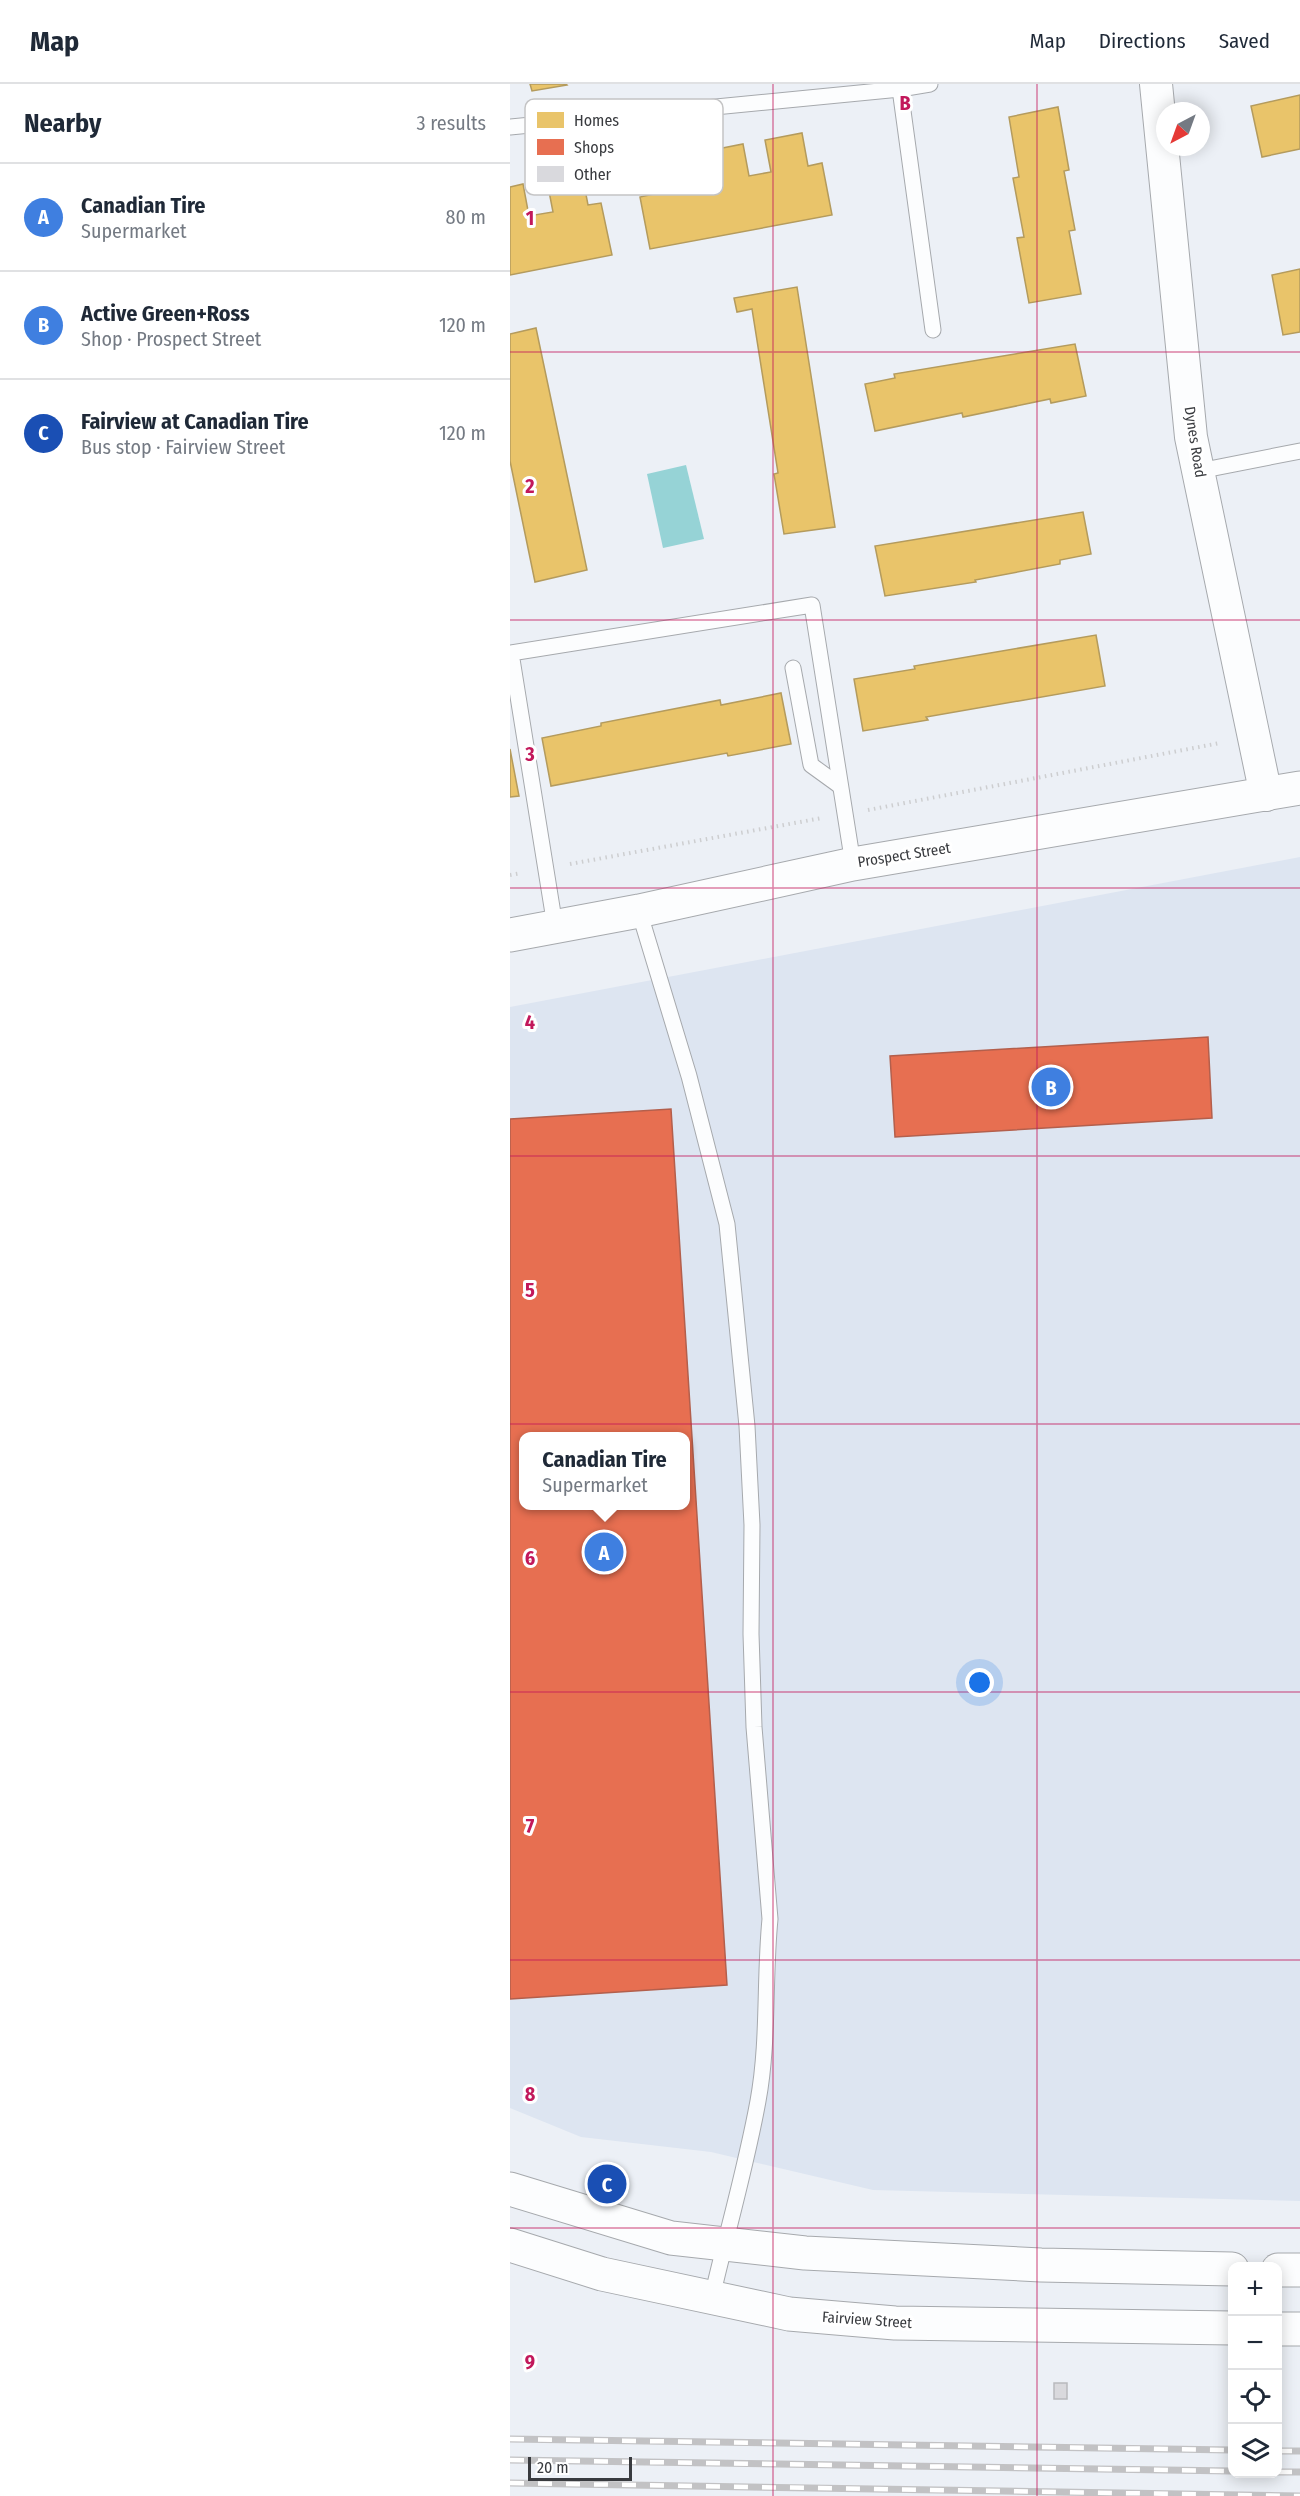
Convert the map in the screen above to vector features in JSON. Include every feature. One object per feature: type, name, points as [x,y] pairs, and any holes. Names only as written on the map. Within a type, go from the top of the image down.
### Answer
[{"type":"main road","name":"Prospect Street","points":[[510,935],[639,911],[853,864],[1300,788]]},
{"type":"main road","points":[[510,2189],[671,2238],[827,2255],[1041,2265],[1228,2270]]},
{"type":"main road","name":"Fairview Street","points":[[510,2245],[602,2274],[789,2313],[895,2323],[1228,2328]]},
{"type":"main road","points":[[1282,2270],[1300,2270]]},
{"type":"main road","points":[[1282,2329],[1300,2329]]},
{"type":"street","name":"Dynes Road","points":[[1156,84],[1191,437],[1266,795]]},
{"type":"lane","points":[[723,106],[930,84]]},
{"type":"lane","points":[[900,89],[933,330]]},
{"type":"lane","points":[[510,127],[525,126]]},
{"type":"lane","points":[[1199,471],[1300,451]]},
{"type":"lane","points":[[555,926],[511,653],[812,605],[853,864]]},
{"type":"lane","points":[[793,668],[811,765],[840,786]]},
{"type":"lane","points":[[639,911],[689,1076],[727,1224],[747,1426],[752,1525],[751,1634],[754,1727],[770,1919],[767,1948],[766,2028],[758,2101],[712,2297]]},
{"type":"path","points":[[510,875],[1254,737]]},
{"type":"shaded area","points":[[1300,857],[1300,2201],[873,2190],[711,2152],[581,2137],[510,2108],[510,1007]]},
{"type":"water","points":[[686,465],[704,539],[663,548],[647,474]]},
{"type":"building: Homes","points":[[530,84],[566,84],[567,85],[532,91]]},
{"type":"building: Homes","points":[[1300,95],[1300,149],[1262,157],[1251,106]]},
{"type":"building: Homes","points":[[1058,107],[1069,170],[1064,171],[1075,230],[1069,231],[1081,294],[1029,303],[1017,238],[1024,237],[1013,178],[1019,177],[1009,117]]},
{"type":"building: Homes","points":[[802,133],[808,166],[822,163],[832,215],[650,249],[640,197],[723,195],[723,148],[743,144],[749,176],[771,172],[765,140]]},
{"type":"building: Homes","points":[[523,184],[529,216],[553,212],[550,195],[586,195],[588,205],[601,203],[612,255],[510,275],[510,187]]},
{"type":"building: Homes","points":[[1300,269],[1300,332],[1283,335],[1272,275]]},
{"type":"building: Homes","points":[[797,287],[835,527],[784,534],[774,474],[778,473],[752,309],[737,312],[734,298]]},
{"type":"building: Homes","points":[[536,328],[587,570],[535,582],[510,461],[510,334]]},
{"type":"building: Homes","points":[[1075,344],[1086,396],[1051,403],[1050,399],[963,417],[962,413],[875,431],[865,384],[895,378],[894,374]]},
{"type":"building: Homes","points":[[1083,512],[1091,554],[1060,560],[1060,564],[975,580],[976,582],[885,596],[875,546]]},
{"type":"building: Homes","points":[[1096,635],[1105,686],[926,717],[928,720],[863,731],[854,679],[915,669],[914,666]]},
{"type":"building: Homes","points":[[781,693],[791,744],[728,756],[727,753],[551,786],[542,738],[601,726],[601,723],[720,700],[721,705]]},
{"type":"building: Homes","points":[[510,749],[519,796],[510,797]]},
{"type":"building: Shops","points":[[1208,1037],[1212,1118],[895,1137],[890,1056]]},
{"type":"building: Shops","points":[[671,1109],[727,1985],[510,1999],[510,1119]]},
{"type":"building: Other","points":[[1054,2383],[1067,2383],[1067,2399],[1054,2399]]},
{"type":"railway","points":[[510,2439],[1228,2450]]},
{"type":"railway","points":[[1282,2451],[1300,2451]]},
{"type":"railway","points":[[510,2460],[1228,2471]]},
{"type":"railway","points":[[1282,2472],[1300,2472]]},
{"type":"railway","points":[[510,2483],[1300,2496]]},
{"type":"place","name":"Active Green+Ross","points":[[1051,1087]]},
{"type":"place","name":"Canadian Tire","points":[[604,1552]]},
{"type":"place","name":"Fairview at Canadian Tire","points":[[607,2184]]}]
